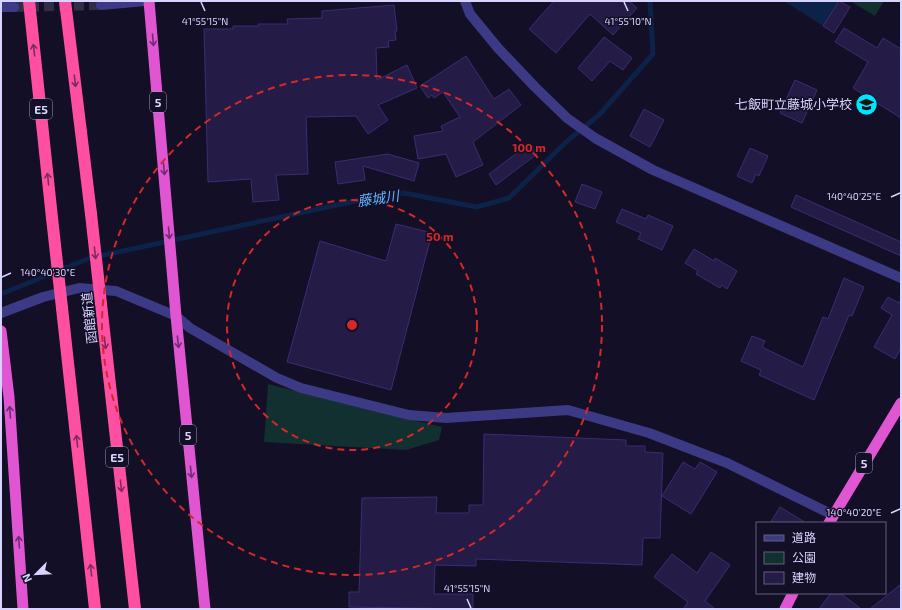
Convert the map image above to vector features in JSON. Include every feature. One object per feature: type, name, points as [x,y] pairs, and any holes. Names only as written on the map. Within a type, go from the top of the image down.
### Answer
[{"type":"highway","name":"函館新道","points":[[29,1],[95,609]]},
{"type":"highway","name":"函館新道","points":[[66,1],[135,609]]},
{"type":"highway","name":"5","points":[[149,1],[176,316],[205,609]]},
{"type":"highway","points":[[1,331],[9,397],[23,609]]},
{"type":"highway","name":"5","points":[[831,519],[901,403]]},
{"type":"highway","points":[[785,609],[792,594]]},
{"type":"street","points":[[101,5],[145,1]]},
{"type":"street","points":[[465,1],[470,14],[498,48],[568,118],[595,138],[654,170],[901,278]]},
{"type":"street","points":[[1,7],[14,7]]},
{"type":"street","points":[[1,313],[43,297],[79,288],[116,290],[176,316],[190,328],[277,378],[301,388],[408,415],[446,418],[568,410],[649,433],[727,463],[831,519]]},
{"type":"green space","points":[[850,1],[884,1],[875,16]]},
{"type":"green space","points":[[268,384],[442,427],[439,440],[406,450],[264,442]]},
{"type":"water","points":[[784,1],[839,1],[823,26]]},
{"type":"building","points":[[554,1],[629,1],[637,8],[613,35],[590,14],[556,53],[529,29]]},
{"type":"building","points":[[839,1],[850,7],[834,33],[823,26]]},
{"type":"building","points":[[394,5],[397,31],[395,31],[396,40],[388,41],[389,47],[376,48],[377,80],[407,65],[417,88],[378,105],[388,120],[368,134],[356,116],[306,117],[308,174],[276,175],[279,200],[253,202],[251,179],[208,182],[204,29],[233,29],[233,26],[259,26],[258,24],[288,24],[287,19],[322,18],[322,11]]},
{"type":"building","points":[[844,28],[877,48],[883,38],[901,49],[901,118],[853,88],[868,62],[835,42]]},
{"type":"building","points":[[604,37],[632,58],[623,70],[610,61],[592,81],[578,68]]},
{"type":"building","points":[[466,56],[494,99],[509,89],[521,105],[473,142],[483,165],[456,177],[446,154],[418,159],[414,136],[443,131],[441,126],[460,117],[443,92],[434,98],[432,95],[428,98],[420,86]]},
{"type":"building","points":[[795,80],[817,90],[802,123],[780,113]]},
{"type":"building","points":[[644,109],[664,120],[650,147],[630,136]]},
{"type":"building","points":[[529,144],[537,154],[496,185],[489,174]]},
{"type":"building","points":[[750,148],[768,156],[759,176],[756,174],[752,183],[737,176]]},
{"type":"building","points":[[388,154],[419,163],[414,181],[363,166],[365,180],[338,184],[335,162]]},
{"type":"building","points":[[582,184],[602,192],[595,209],[575,202]]},
{"type":"building","points":[[796,195],[901,242],[901,256],[791,207]]},
{"type":"building","points":[[622,209],[646,219],[648,215],[673,226],[662,250],[638,239],[641,233],[616,222]]},
{"type":"building","points":[[396,224],[432,233],[391,390],[287,362],[320,241],[386,261]]},
{"type":"building","points":[[694,249],[714,261],[715,258],[737,271],[727,289],[722,285],[720,288],[696,274],[698,271],[685,263]]},
{"type":"building","points":[[844,278],[864,287],[852,316],[849,315],[814,400],[759,375],[761,370],[741,361],[752,336],[765,341],[762,347],[803,367],[823,317],[828,319]]},
{"type":"building","points":[[888,297],[899,303],[901,299],[901,348],[895,359],[874,347],[892,315],[881,308]]},
{"type":"building","points":[[484,434],[626,440],[626,446],[645,446],[645,452],[663,453],[660,538],[643,538],[642,565],[476,559],[476,566],[435,565],[434,594],[473,594],[473,609],[349,607],[349,592],[359,592],[362,498],[437,497],[436,513],[469,513],[469,505],[483,505]]},
{"type":"building","points":[[683,462],[695,469],[700,462],[717,472],[691,514],[662,496]]},
{"type":"building","points":[[780,507],[804,522],[771,522]]},
{"type":"building","points":[[711,552],[730,565],[705,601],[715,609],[683,609],[688,602],[654,577],[672,554],[697,573]]},
{"type":"building","points":[[901,584],[901,609],[870,609]]},
{"type":"building","points":[[830,594],[841,594],[861,609],[819,609]]},
{"type":"waterway","name":"藤城川","points":[[1,294],[90,258],[365,199],[404,193],[477,207],[509,198],[565,143],[599,115],[653,54],[650,1]]},
{"type":"tunnel","points":[[14,7],[101,5]]},
{"type":"place","name":"七飯町立藤城小学校","points":[[867,104]]}]
